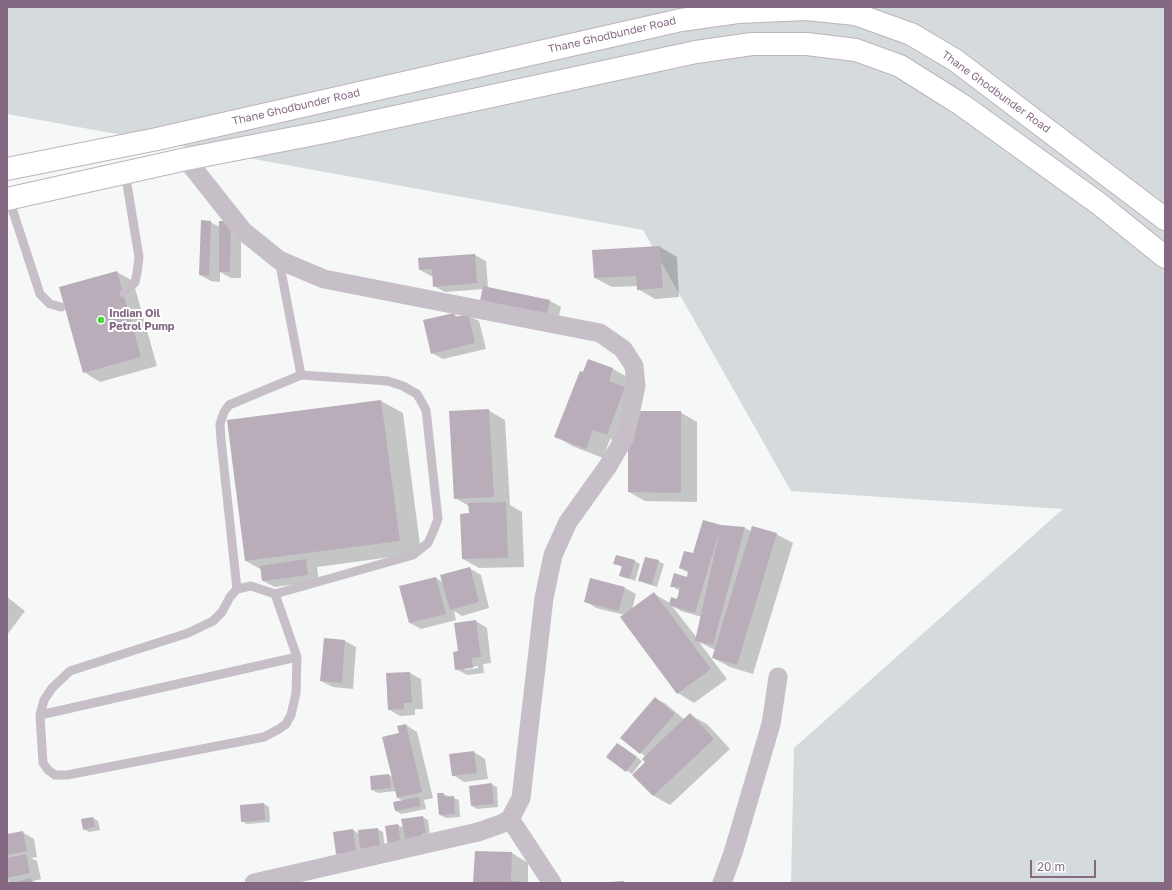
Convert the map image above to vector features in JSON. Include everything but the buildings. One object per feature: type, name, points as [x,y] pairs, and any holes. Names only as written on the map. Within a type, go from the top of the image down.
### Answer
[{"type":"main road","name":"Thane Ghodbunder Road","points":[[7,169],[165,137],[681,20],[738,12],[806,8],[855,14],[911,34],[955,60],[1165,219]]},
{"type":"main road","points":[[8,198],[186,159],[333,131],[696,52],[752,44],[807,44],[856,50],[900,66],[962,105],[1098,203],[1165,257]]},
{"type":"street","points":[[186,159],[243,231],[280,260],[324,279],[600,333],[623,349],[634,366],[636,386],[625,437],[608,466],[568,522],[553,555],[544,598],[521,798],[510,819],[501,824],[478,832],[254,883]]},
{"type":"street","points":[[722,883],[733,853],[771,724],[778,677]]},
{"type":"street","points":[[510,819],[552,883]]},
{"type":"lane","points":[[124,293],[135,282],[139,257],[125,172]]},
{"type":"lane","points":[[8,198],[40,294],[50,304],[61,307]]},
{"type":"lane","points":[[280,260],[301,375]]},
{"type":"lane","points":[[237,589],[220,424],[224,412],[229,405],[301,375],[388,381],[403,386],[416,394],[426,410],[438,519],[428,543],[413,554],[275,594],[251,586],[237,589],[230,597],[222,612],[213,621],[188,633],[70,672],[52,688],[44,700],[40,715],[43,763],[48,770],[55,775],[67,775],[264,737],[279,730],[286,724],[291,715],[296,693],[297,657],[275,594]]},
{"type":"lane","points":[[40,715],[297,657]]},
{"type":"shaded area","points":[[7,7],[1165,7],[1165,883],[791,883],[794,748],[1063,509],[791,491],[643,230],[7,114]]},
{"type":"place","name":"Indian Oil Petrol Pump","points":[[101,320]]}]
